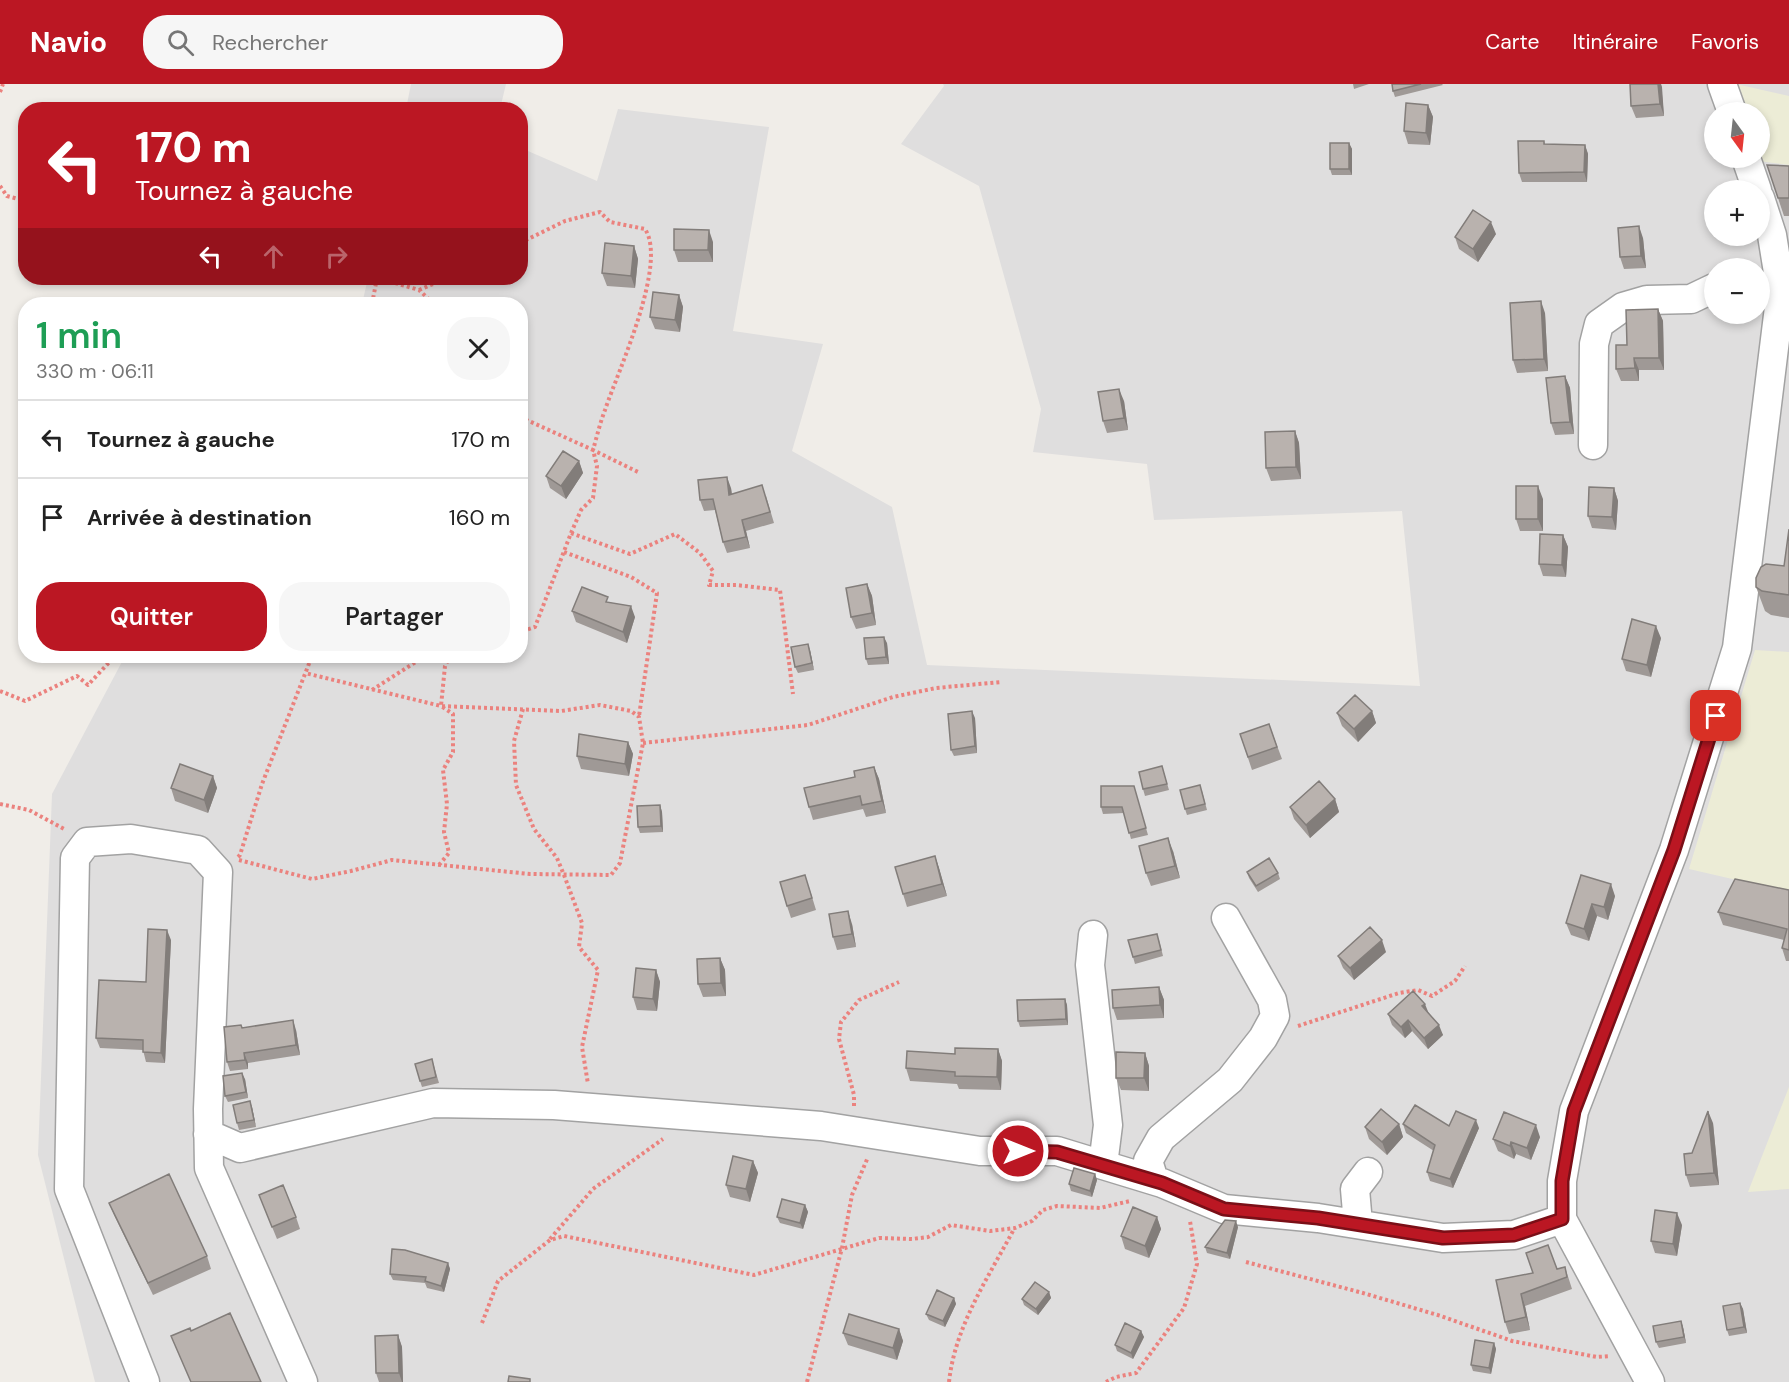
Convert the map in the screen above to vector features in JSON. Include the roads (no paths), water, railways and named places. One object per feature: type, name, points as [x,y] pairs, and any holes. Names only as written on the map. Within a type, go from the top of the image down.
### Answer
[{"type":"street","points":[[1722,84],[1728,102]]},
{"type":"street","points":[[1770,229],[1772,235],[1770,261]]},
{"type":"street","points":[[1650,1382],[1562,1219],[1562,1181],[1574,1111],[1674,850],[1737,648],[1781,291],[1770,275]]},
{"type":"street","points":[[1593,445],[1594,344],[1599,324],[1623,307],[1647,300],[1691,298],[1704,292]]},
{"type":"street","points":[[145,1382],[69,1189],[75,858],[87,842],[131,839],[198,850],[218,872],[208,1134],[209,1168],[303,1382]]},
{"type":"street","points":[[1169,1186],[1148,1161],[1161,1138],[1230,1080],[1275,1016],[1272,1000],[1226,918]]},
{"type":"street","points":[[1093,935],[1090,966],[1108,1125],[1103,1165]]},
{"type":"street","points":[[208,1134],[240,1148],[433,1103],[554,1105],[821,1126],[980,1151],[1057,1152],[1169,1186],[1224,1209],[1358,1224],[1443,1238],[1514,1235],[1562,1219]]},
{"type":"street","points":[[1358,1224],[1355,1189],[1368,1172]]}]
